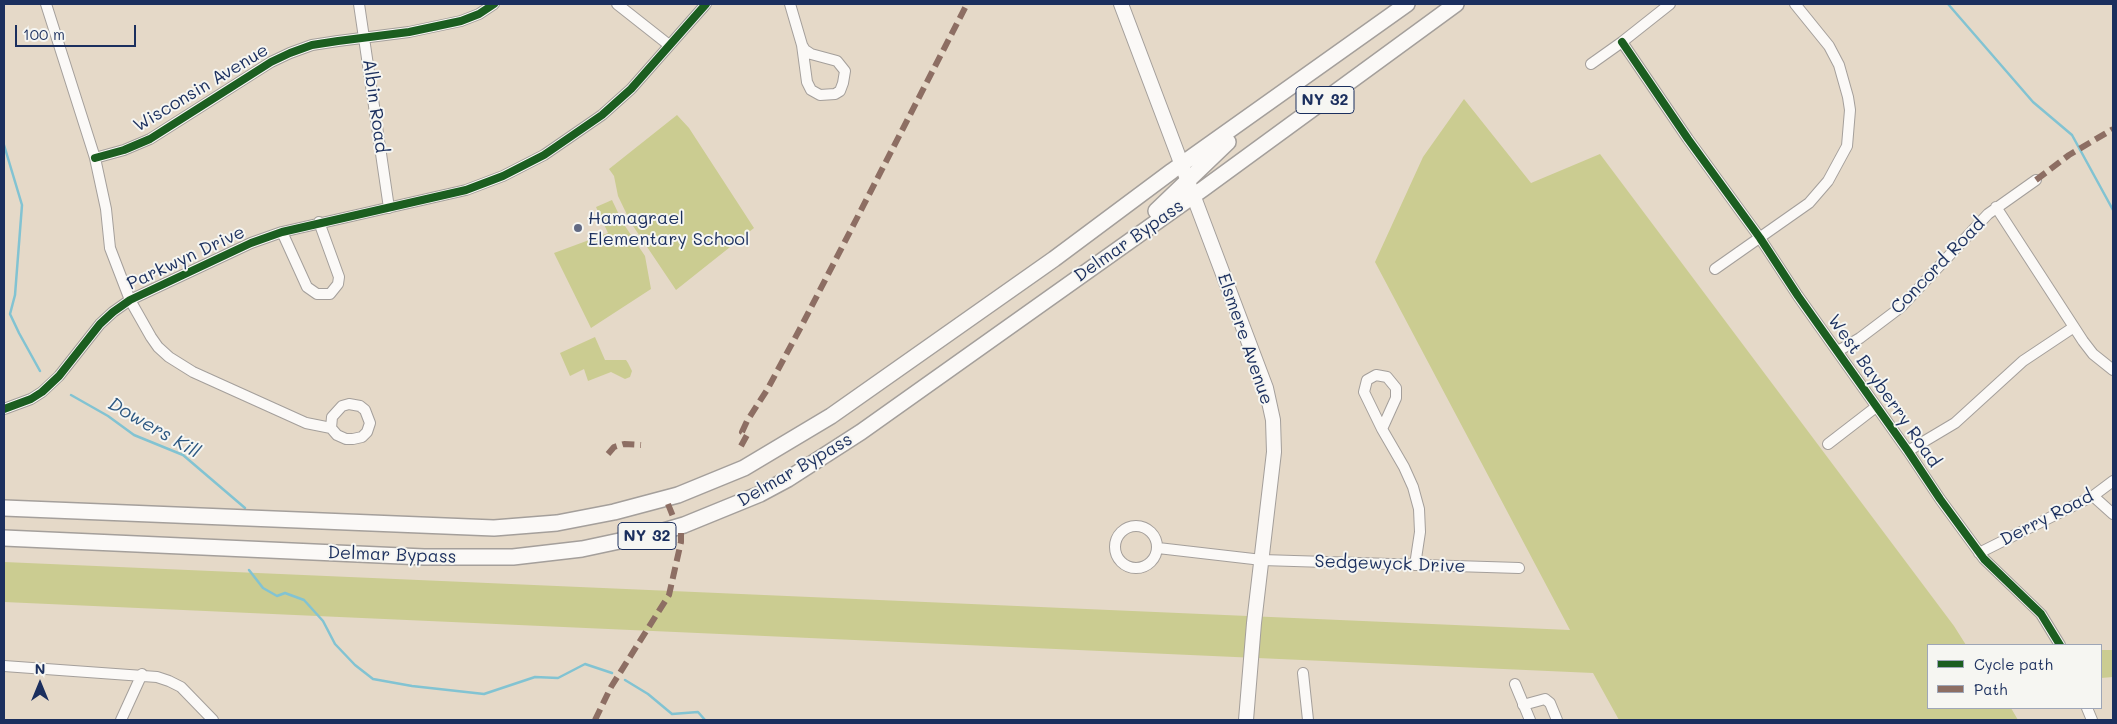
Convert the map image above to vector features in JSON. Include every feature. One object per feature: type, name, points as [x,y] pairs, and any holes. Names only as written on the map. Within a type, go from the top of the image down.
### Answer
[{"type":"main road","name":"Elsmere Avenue","points":[[1121,4],[1266,388],[1273,420],[1274,452],[1247,689],[1246,720]]},
{"type":"main road","name":"Delmar Bypass","points":[[4,508],[494,528],[557,523],[614,512],[678,495],[744,468],[823,421],[1054,259],[1407,4]]},
{"type":"main road","name":"Delmar Bypass","points":[[4,538],[467,558],[542,554],[618,542],[684,525],[730,507],[788,479],[862,432],[1193,196],[1456,4]]},
{"type":"main road","points":[[1052,295],[1161,208],[1219,149],[1256,121],[1311,73]]},
{"type":"street","points":[[46,4],[96,158],[106,209],[110,248],[130,300],[150,337],[169,357],[193,372],[306,423],[331,428]]},
{"type":"street","name":"Albin Road","points":[[360,4],[389,208]]},
{"type":"street","name":"Wisconsin Avenue","points":[[96,158],[124,150],[150,138],[283,56],[312,45],[409,32],[461,21],[479,14],[494,4]]},
{"type":"street","points":[[617,4],[668,45]]},
{"type":"street","name":"Parkwyn Drive","points":[[4,409],[42,392],[58,376],[100,324],[130,300],[251,243],[319,222],[466,190],[503,176],[544,155],[602,115],[631,89],[706,4]]},
{"type":"street","points":[[790,4],[802,45],[807,82],[811,90],[820,95],[835,94],[840,91],[844,71],[836,61],[811,54],[802,45]]},
{"type":"street","points":[[1591,64],[1670,4]]},
{"type":"street","points":[[1716,268],[1810,203],[1828,181],[1846,146],[1850,110],[1839,64],[1829,46],[1795,4]]},
{"type":"street","name":"West Bayberry Road","points":[[1622,42],[1979,553],[2003,580],[2041,614],[2059,644]]},
{"type":"street","name":"Concord Road","points":[[1838,351],[1860,338],[1901,306],[1982,220],[1996,207],[2036,180]]},
{"type":"street","points":[[1996,207],[2093,354],[2113,370]]},
{"type":"street","points":[[282,232],[311,292],[330,294],[338,284],[339,277],[319,222]]},
{"type":"street","points":[[1908,450],[1955,423],[2023,361],[2074,327]]},
{"type":"street","points":[[1382,429],[1396,398],[1396,388],[1387,377],[1376,375],[1367,380],[1364,392],[1382,429],[1404,467],[1413,487],[1419,510],[1420,532],[1415,565]]},
{"type":"street","points":[[1828,444],[1876,407]]},
{"type":"street","name":"Derry Road","points":[[1979,553],[2093,496],[2113,482]]},
{"type":"street","points":[[2093,496],[2113,514]]},
{"type":"street","points":[[1136,525],[1143,526],[1154,534],[1158,548],[1152,561],[1140,568],[1126,566],[1120,561],[1114,548],[1118,535],[1123,530],[1136,525]]},
{"type":"street","name":"Sedgewyck Drive","points":[[1158,548],[1262,560],[1519,568]]},
{"type":"street","points":[[4,666],[142,674],[169,680],[181,687],[213,720]]},
{"type":"street","points":[[1303,673],[1308,720]]},
{"type":"street","points":[[121,720],[142,674]]},
{"type":"street","points":[[1515,684],[1530,720]]},
{"type":"street","points":[[1524,705],[1545,699],[1550,703],[1557,720]]},
{"type":"green space","points":[[1464,99],[1531,183],[1600,154],[1954,626],[1965,644],[1927,644],[1927,709],[2012,709],[2018,720],[1619,720],[1593,673],[4,602],[4,562],[1570,630],[1375,262],[1423,157]]},
{"type":"green space","points":[[677,115],[689,128],[754,228],[676,290],[631,223],[618,196],[614,176],[609,169]]},
{"type":"green space","points":[[612,200],[623,223],[645,256],[651,289],[591,328],[554,253],[608,233],[596,207]]},
{"type":"green space","points":[[595,337],[605,360],[626,360],[632,371],[630,377],[625,379],[611,372],[588,381],[584,369],[570,376],[560,353]]},
{"type":"green space","points":[[2102,650],[2113,650],[2113,677],[2102,678]]},
{"type":"waterway","points":[[1948,4],[2033,102],[2072,135],[2113,210]]},
{"type":"waterway","name":"Dowers Kill","points":[[4,145],[22,205],[15,295],[10,314],[40,371]]},
{"type":"waterway","name":"Dowers Kill","points":[[71,395],[108,416],[134,435],[183,455],[245,508]]},
{"type":"waterway","name":"Dowers Kill","points":[[249,570],[263,588],[277,596],[285,593],[304,600],[323,621],[335,644],[355,665],[373,679],[412,686],[484,694],[535,677],[558,678],[585,664],[612,673]]},
{"type":"waterway","name":"Dowers Kill","points":[[625,680],[648,694],[672,714],[698,712],[705,720]]},
{"type":"marked path","points":[[741,446],[747,435],[742,432],[747,421],[767,390],[802,325],[967,4]]},
{"type":"marked path","points":[[2036,180],[2069,155],[2113,129]]},
{"type":"marked path","points":[[608,454],[614,447],[624,444],[641,445]]},
{"type":"marked path","points":[[668,504],[674,519]]},
{"type":"marked path","points":[[595,720],[611,687],[669,595],[681,542],[681,533]]},
{"type":"cycle path","points":[[95,158],[124,150],[150,139],[271,62],[290,53],[312,45],[409,32],[461,21],[479,14],[494,4]]},
{"type":"cycle path","points":[[4,409],[31,399],[42,392],[59,376],[100,324],[130,300],[251,243],[282,232],[466,190],[503,176],[544,155],[602,115],[631,89],[706,4]]},
{"type":"cycle path","points":[[1622,42],[1940,499],[1984,559],[2041,614],[2059,644]]},
{"type":"place","name":"Hamagrael Elementary School","points":[[578,228]]}]
